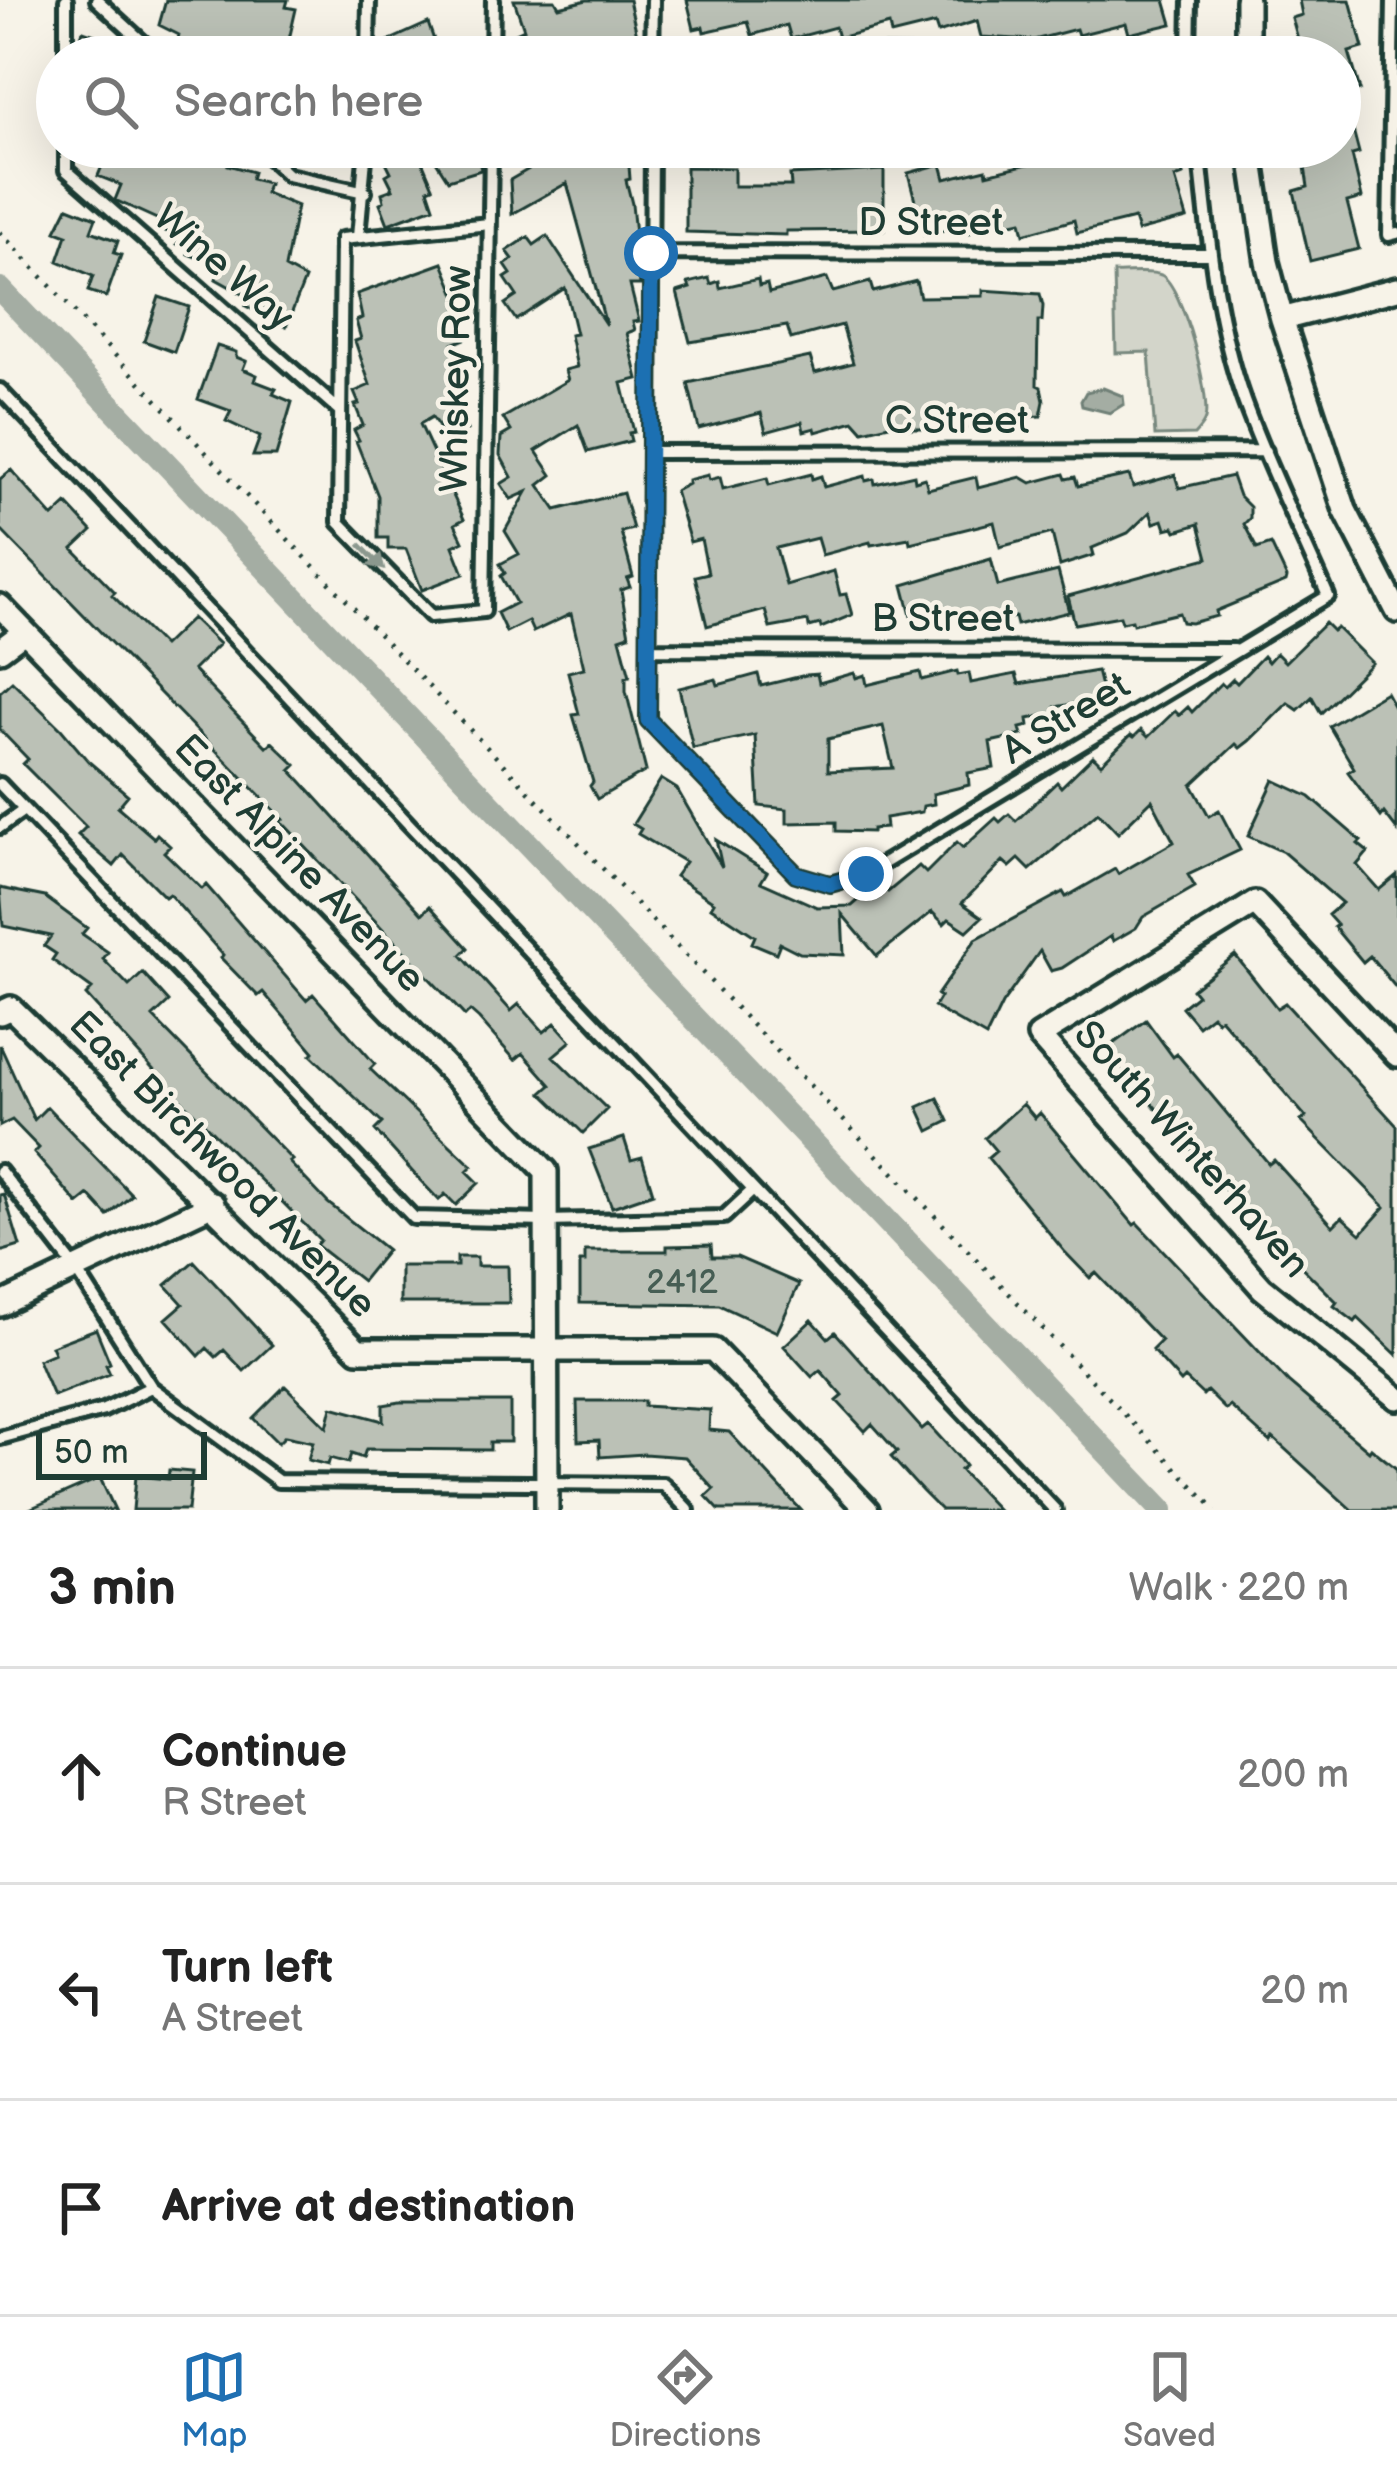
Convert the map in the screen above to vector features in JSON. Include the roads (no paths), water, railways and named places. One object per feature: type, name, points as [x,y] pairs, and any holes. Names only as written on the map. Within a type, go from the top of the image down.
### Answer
[{"type":"street","points":[[1247,0],[1247,36]]},
{"type":"street","points":[[1253,168],[1267,262],[1282,319],[1345,510],[1397,611]]},
{"type":"street","points":[[1282,319],[1397,289]]},
{"type":"street","name":"East Alpine Avenue","points":[[0,606],[546,1171],[547,1221]]},
{"type":"street","points":[[0,650],[24,632]]},
{"type":"street","name":"South Winterhaven","points":[[1397,1055],[1255,902],[1039,1036],[1262,1288],[1397,1398]]},
{"type":"street","name":"East Birchwood Avenue","points":[[0,1012],[11,1008],[358,1350],[548,1353]]},
{"type":"street","points":[[0,1305],[214,1204]]},
{"type":"street","points":[[547,1221],[547,1510]]},
{"type":"street","points":[[548,1353],[712,1351],[867,1510]]},
{"type":"lane","points":[[66,0],[66,36]]},
{"type":"lane","points":[[97,0],[136,36]]},
{"type":"lane","points":[[368,36],[369,0]]},
{"type":"lane","points":[[492,36],[493,0]]},
{"type":"lane","points":[[652,36],[653,0]]},
{"type":"lane","points":[[1189,36],[1190,0]]},
{"type":"lane","points":[[1393,0],[1393,234]]},
{"type":"lane","name":"Wine Way","points":[[66,168],[340,411]]},
{"type":"lane","points":[[280,168],[288,175],[365,192]]},
{"type":"lane","points":[[358,237],[366,168]]},
{"type":"lane","name":"Whiskey Row","points":[[340,411],[339,523],[430,616],[484,611],[490,168]]},
{"type":"lane","points":[[649,649],[652,168]]},
{"type":"lane","points":[[1201,168],[1210,254],[1234,368],[1265,451]]},
{"type":"lane","points":[[340,411],[342,239],[490,224]]},
{"type":"lane","name":"D Street","points":[[651,253],[1210,254]]},
{"type":"lane","points":[[0,390],[1055,1510]]},
{"type":"lane","name":"C Street","points":[[650,452],[1265,451]]},
{"type":"lane","name":"A Street","points":[[649,649],[648,720],[796,874],[830,884],[866,874],[1328,596],[1265,451]]},
{"type":"lane","name":"B Street","points":[[649,649],[1238,650]]},
{"type":"lane","points":[[0,784],[415,1218],[547,1221],[724,1216],[752,1191]]},
{"type":"lane","points":[[0,827],[24,810]]},
{"type":"lane","points":[[0,1171],[76,1269],[151,1388],[278,1481],[663,1484],[688,1510]]},
{"type":"lane","points":[[0,1438],[104,1410],[151,1388]]},
{"type":"waterway","points":[[0,289],[1162,1510]]}]
